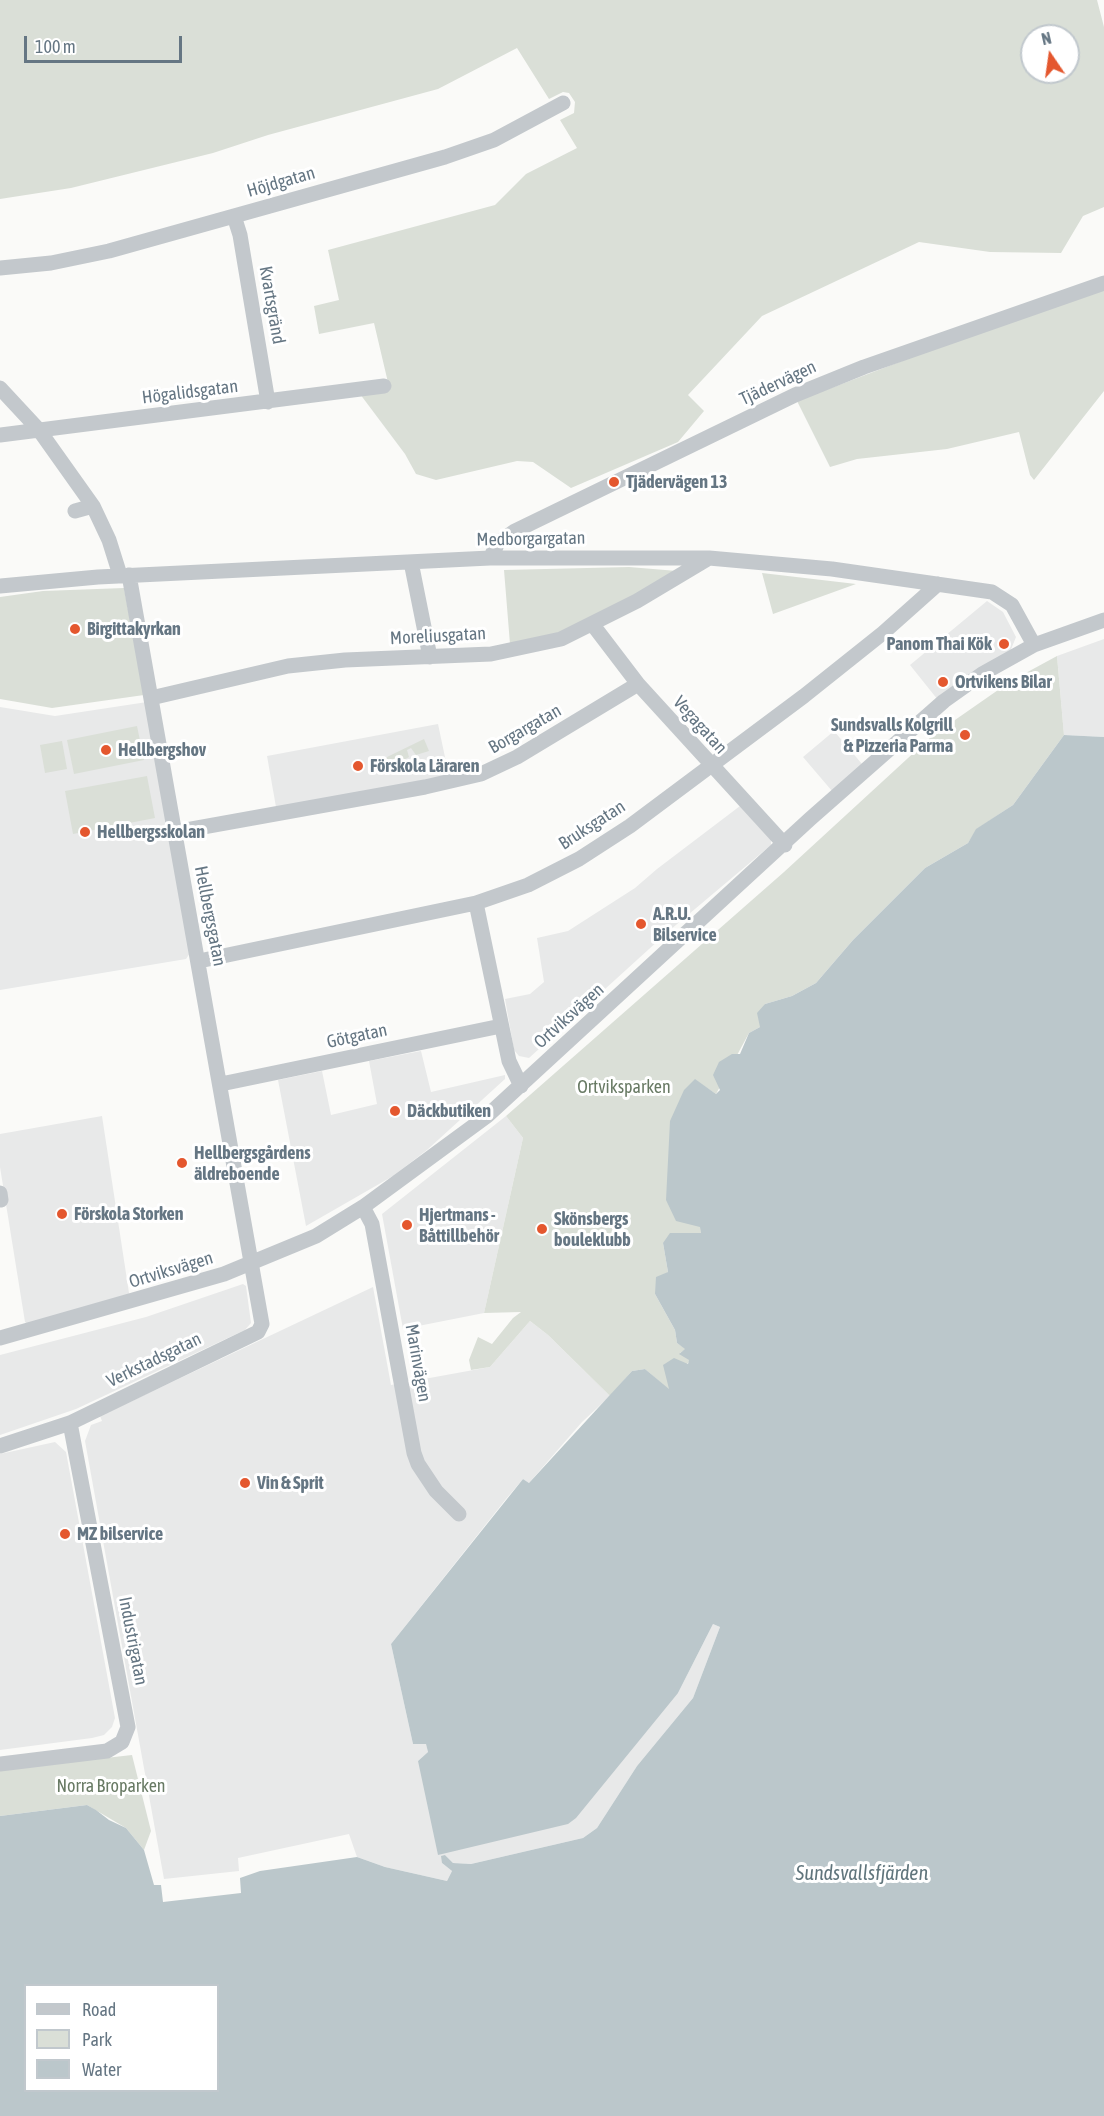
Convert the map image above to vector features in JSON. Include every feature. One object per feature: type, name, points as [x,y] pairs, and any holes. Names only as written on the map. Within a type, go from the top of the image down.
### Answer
[{"type":"street","name":"Höjdgatan","points":[[0,268],[51,263],[109,251],[485,144],[563,103]]},
{"type":"street","name":"Kvartsgränd","points":[[234,216],[240,235],[268,402]]},
{"type":"street","name":"Tjädervägen","points":[[490,558],[498,543],[515,531],[795,395],[864,367],[1104,283]]},
{"type":"street","name":"Högalidsgatan","points":[[0,435],[384,386]]},
{"type":"street","name":"Hellbergsgatan","points":[[0,388],[39,429],[93,506],[125,575],[151,699],[252,1264]]},
{"type":"street","points":[[75,511],[93,506]]},
{"type":"street","name":"Medborgargatan","points":[[0,586],[125,575],[490,558],[709,558],[832,569],[999,595],[1012,605],[1034,645]]},
{"type":"street","name":"Moreliusgatan","points":[[151,699],[288,666],[345,660],[491,654],[561,639],[593,625],[709,558]]},
{"type":"street","points":[[411,562],[430,657]]},
{"type":"street","name":"Bruksgatan","points":[[199,961],[476,903],[528,885],[579,859],[630,825],[804,696],[883,633],[938,585]]},
{"type":"street","name":"Ortviksvägen","points":[[0,1338],[135,1301],[252,1264],[316,1236],[363,1207],[447,1148],[521,1086],[785,845],[810,819],[944,701],[982,674],[1034,645],[1104,620]]},
{"type":"street","name":"Vegagatan","points":[[593,625],[638,684],[709,765],[785,845]]},
{"type":"street","name":"Borgargatan","points":[[175,832],[425,787],[481,774],[517,757],[638,684]]},
{"type":"street","points":[[476,903],[509,1061],[521,1086]]},
{"type":"street","name":"Götgatan","points":[[221,1084],[501,1026]]},
{"type":"street","name":"Marinvägen","points":[[363,1207],[372,1224],[414,1453],[418,1464],[436,1491],[459,1514]]},
{"type":"street","name":"Verkstadsgatan","points":[[0,1446],[70,1423],[258,1332],[262,1320],[252,1264]]},
{"type":"street","name":"Industrigatan","points":[[0,1764],[107,1751],[122,1742],[129,1727],[70,1423]]},
{"type":"shaded area","points":[[987,601],[1003,612],[1016,637],[1010,652],[938,700],[910,665]]},
{"type":"shaded area","points":[[1104,639],[1104,737],[1064,735],[1057,656]]},
{"type":"shaded area","name":"Hellbergsskolan","points":[[147,702],[190,953],[186,959],[0,990],[0,707],[55,716]]},
{"type":"shaded area","name":"Förskola Läraren","points":[[438,724],[449,776],[276,807],[267,756]]},
{"type":"shaded area","points":[[834,731],[862,764],[832,791],[803,757]]},
{"type":"shaded area","points":[[740,806],[771,840],[771,845],[670,930],[529,1058],[519,1056],[514,1050],[505,999],[530,994],[544,982],[537,938],[568,931],[635,888]]},
{"type":"shaded area","points":[[421,1051],[431,1092],[505,1075],[505,1079],[427,1150],[393,1176],[306,1226],[278,1080],[322,1071],[331,1115],[377,1104],[369,1061]]},
{"type":"shaded area","name":"Förskola Storken","points":[[102,1116],[129,1293],[127,1297],[28,1324],[25,1322],[0,1167],[0,1134]]},
{"type":"shaded area","points":[[506,1116],[523,1138],[484,1313],[403,1329],[382,1214]]},
{"type":"shaded area","points":[[243,1284],[246,1286],[251,1323],[245,1330],[76,1409],[0,1435],[0,1355],[146,1317]]},
{"type":"shaded area","points":[[373,1287],[391,1385],[490,1367],[530,1321],[548,1335],[610,1396],[582,1422],[529,1483],[523,1479],[391,1644],[413,1744],[426,1743],[428,1752],[418,1761],[678,1693],[713,1624],[720,1627],[693,1698],[637,1766],[597,1828],[583,1838],[471,1864],[453,1863],[445,1855],[442,1863],[452,1871],[447,1881],[385,1867],[357,1857],[349,1834],[238,1858],[239,1871],[164,1879],[85,1441],[91,1425],[102,1421],[100,1416]]},
{"type":"shaded area","points":[[55,1442],[66,1452],[115,1718],[112,1727],[104,1735],[0,1750],[0,1454]]},
{"type":"green space","points":[[0,0],[1097,0],[1104,27],[1104,207],[1083,216],[1061,253],[990,252],[919,242],[762,316],[688,395],[704,411],[678,442],[571,488],[533,462],[517,461],[436,480],[416,474],[405,454],[360,394],[390,391],[374,323],[319,334],[314,306],[339,300],[328,250],[495,205],[526,174],[577,148],[560,120],[574,113],[575,102],[569,93],[563,92],[549,99],[517,48],[438,89],[268,135],[213,153],[71,188],[0,199]]},
{"type":"green space","points":[[1104,289],[1104,391],[1034,480],[1030,475],[1019,432],[947,449],[857,459],[830,467],[797,401],[973,334]]},
{"type":"green space","points":[[629,567],[677,571],[621,604],[558,634],[510,644],[504,570]]},
{"type":"green space","points":[[762,573],[856,584],[773,614]]},
{"type":"green space","points":[[124,588],[144,695],[52,708],[0,699],[0,597],[43,591]]},
{"type":"green space","name":"Ortviksparken","points":[[1057,656],[1064,735],[1013,805],[977,829],[968,843],[925,868],[853,940],[816,983],[792,996],[765,1004],[760,1027],[749,1033],[716,1094],[695,1080],[701,1234],[663,1243],[668,1272],[655,1294],[675,1330],[677,1343],[686,1349],[680,1353],[690,1360],[669,1390],[645,1369],[632,1371],[610,1396],[548,1335],[530,1321],[490,1367],[471,1370],[469,1360],[478,1337],[492,1344],[513,1318],[521,1312],[484,1313],[523,1138],[506,1116],[784,872],[932,736],[1011,681]]},
{"type":"green space","name":"Hellbergshov","points":[[137,726],[144,760],[74,774],[67,740]]},
{"type":"green space","points":[[424,739],[429,751],[416,755],[411,748],[407,750],[409,757],[402,761],[405,772],[392,773],[387,770],[385,761],[387,757]]},
{"type":"green space","points":[[62,741],[67,769],[45,773],[40,745]]},
{"type":"green space","points":[[147,776],[155,818],[73,834],[65,791]]},
{"type":"green space","name":"Norra Broparken","points":[[132,1755],[151,1831],[144,1850],[126,1828],[87,1805],[0,1816],[0,1770]]},
{"type":"water","name":"Sundsvallsfjärden","points":[[1064,735],[1104,737],[1104,2116],[0,2116],[0,1816],[87,1805],[126,1828],[144,1850],[154,1885],[161,1885],[163,1902],[241,1893],[240,1878],[260,1871],[357,1857],[385,1867],[447,1881],[452,1871],[442,1863],[441,1856],[445,1855],[453,1863],[471,1864],[583,1838],[597,1828],[637,1766],[693,1698],[720,1627],[713,1624],[678,1693],[576,1818],[568,1824],[438,1855],[418,1761],[428,1752],[426,1744],[413,1744],[391,1644],[523,1479],[529,1483],[632,1371],[645,1369],[669,1389],[663,1365],[674,1358],[688,1364],[689,1360],[679,1354],[685,1349],[677,1343],[675,1330],[655,1294],[656,1277],[668,1272],[663,1243],[670,1233],[701,1233],[700,1227],[676,1221],[666,1200],[670,1121],[684,1090],[695,1079],[716,1094],[720,1090],[713,1075],[719,1062],[732,1054],[740,1054],[749,1033],[760,1027],[757,1013],[765,1004],[792,996],[816,983],[853,940],[925,868],[968,843],[976,829],[1013,805]]},
{"type":"place","name":"Tjädervägen 13","points":[[614,482]]},
{"type":"place","name":"Birgittakyrkan","points":[[75,629]]},
{"type":"place","name":"Panom Thai Kök","points":[[1004,644]]},
{"type":"place","name":"Ortvikens Bilar","points":[[943,682]]},
{"type":"place","name":"Sundsvalls Kolgrill & Pizzeria Parma","points":[[965,735]]},
{"type":"place","name":"Hellbergshov","points":[[106,750]]},
{"type":"place","name":"Förskola Läraren","points":[[358,766]]},
{"type":"place","name":"Hellbergsskolan","points":[[85,832]]},
{"type":"place","name":"A.R.U. Bilservice","points":[[641,924]]},
{"type":"place","name":"Däckbutiken","points":[[395,1111]]},
{"type":"place","name":"Hellbergsgårdens äldreboende","points":[[182,1163]]},
{"type":"place","name":"Förskola Storken","points":[[62,1214]]},
{"type":"place","name":"Hjertmans - Båttillbehör","points":[[407,1225]]},
{"type":"place","name":"Skönsbergs bouleklubb","points":[[542,1229]]},
{"type":"place","name":"Vin & Sprit","points":[[245,1483]]},
{"type":"place","name":"MZ bilservice","points":[[65,1534]]}]
